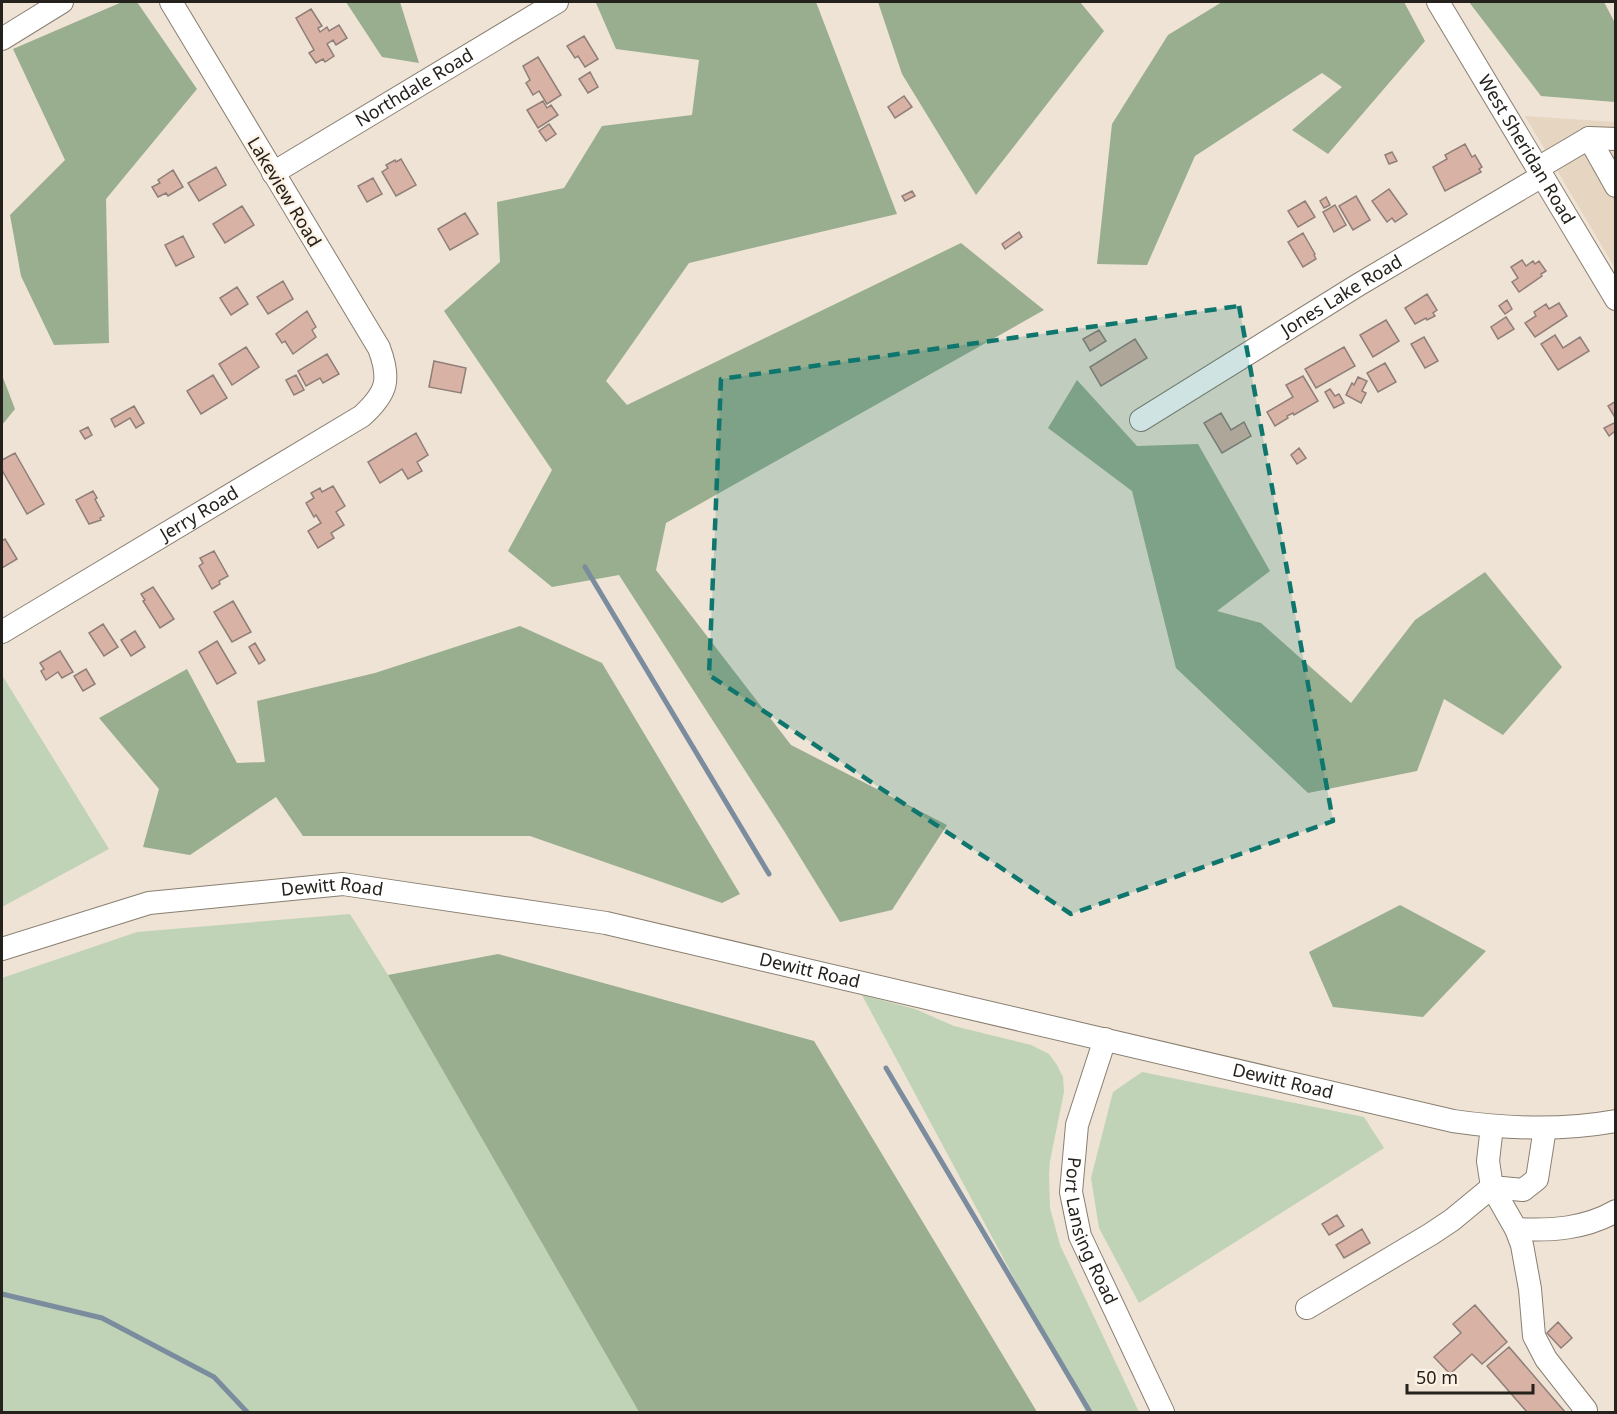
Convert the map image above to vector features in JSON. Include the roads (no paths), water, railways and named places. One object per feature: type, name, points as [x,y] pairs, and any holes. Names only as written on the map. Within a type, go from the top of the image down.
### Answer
[{"type":"street","points":[[2,39],[62,2]]},
{"type":"street","name":"Lakeview Road","points":[[171,2],[379,348],[387,368],[385,385]]},
{"type":"street","name":"Northdale Road","points":[[273,173],[557,2]]},
{"type":"street","name":"West Sheridan Road","points":[[1438,2],[1616,299]]},
{"type":"street","points":[[1589,138],[1616,139]]},
{"type":"street","points":[[1589,138],[1614,180]]},
{"type":"street","name":"Jones Lake Road","points":[[1141,420],[1540,172],[1589,138]]},
{"type":"street","name":"Jerry Road","points":[[2,632],[362,416],[377,402],[385,385]]},
{"type":"street","name":"Dewitt Road","points":[[2,948],[148,903],[343,884],[606,923],[1453,1121],[1492,1126],[1545,1128],[1582,1127],[1616,1121]]},
{"type":"street","name":"Port Lansing Road","points":[[1105,1039],[1077,1125],[1071,1192],[1080,1236],[1163,1413]]},
{"type":"street","points":[[1492,1126],[1488,1161],[1492,1187],[1516,1228],[1522,1245],[1530,1289],[1534,1336],[1546,1359],[1586,1410]]},
{"type":"street","points":[[1307,1308],[1431,1234],[1492,1187],[1523,1190],[1537,1179],[1545,1128]]},
{"type":"street","points":[[1516,1228],[1548,1231],[1576,1226],[1616,1211]]},
{"type":"waterway","points":[[585,567],[769,874]]},
{"type":"waterway","points":[[886,1068],[1090,1412]]},
{"type":"waterway","points":[[2,1294],[102,1318],[214,1377],[247,1412]]}]
